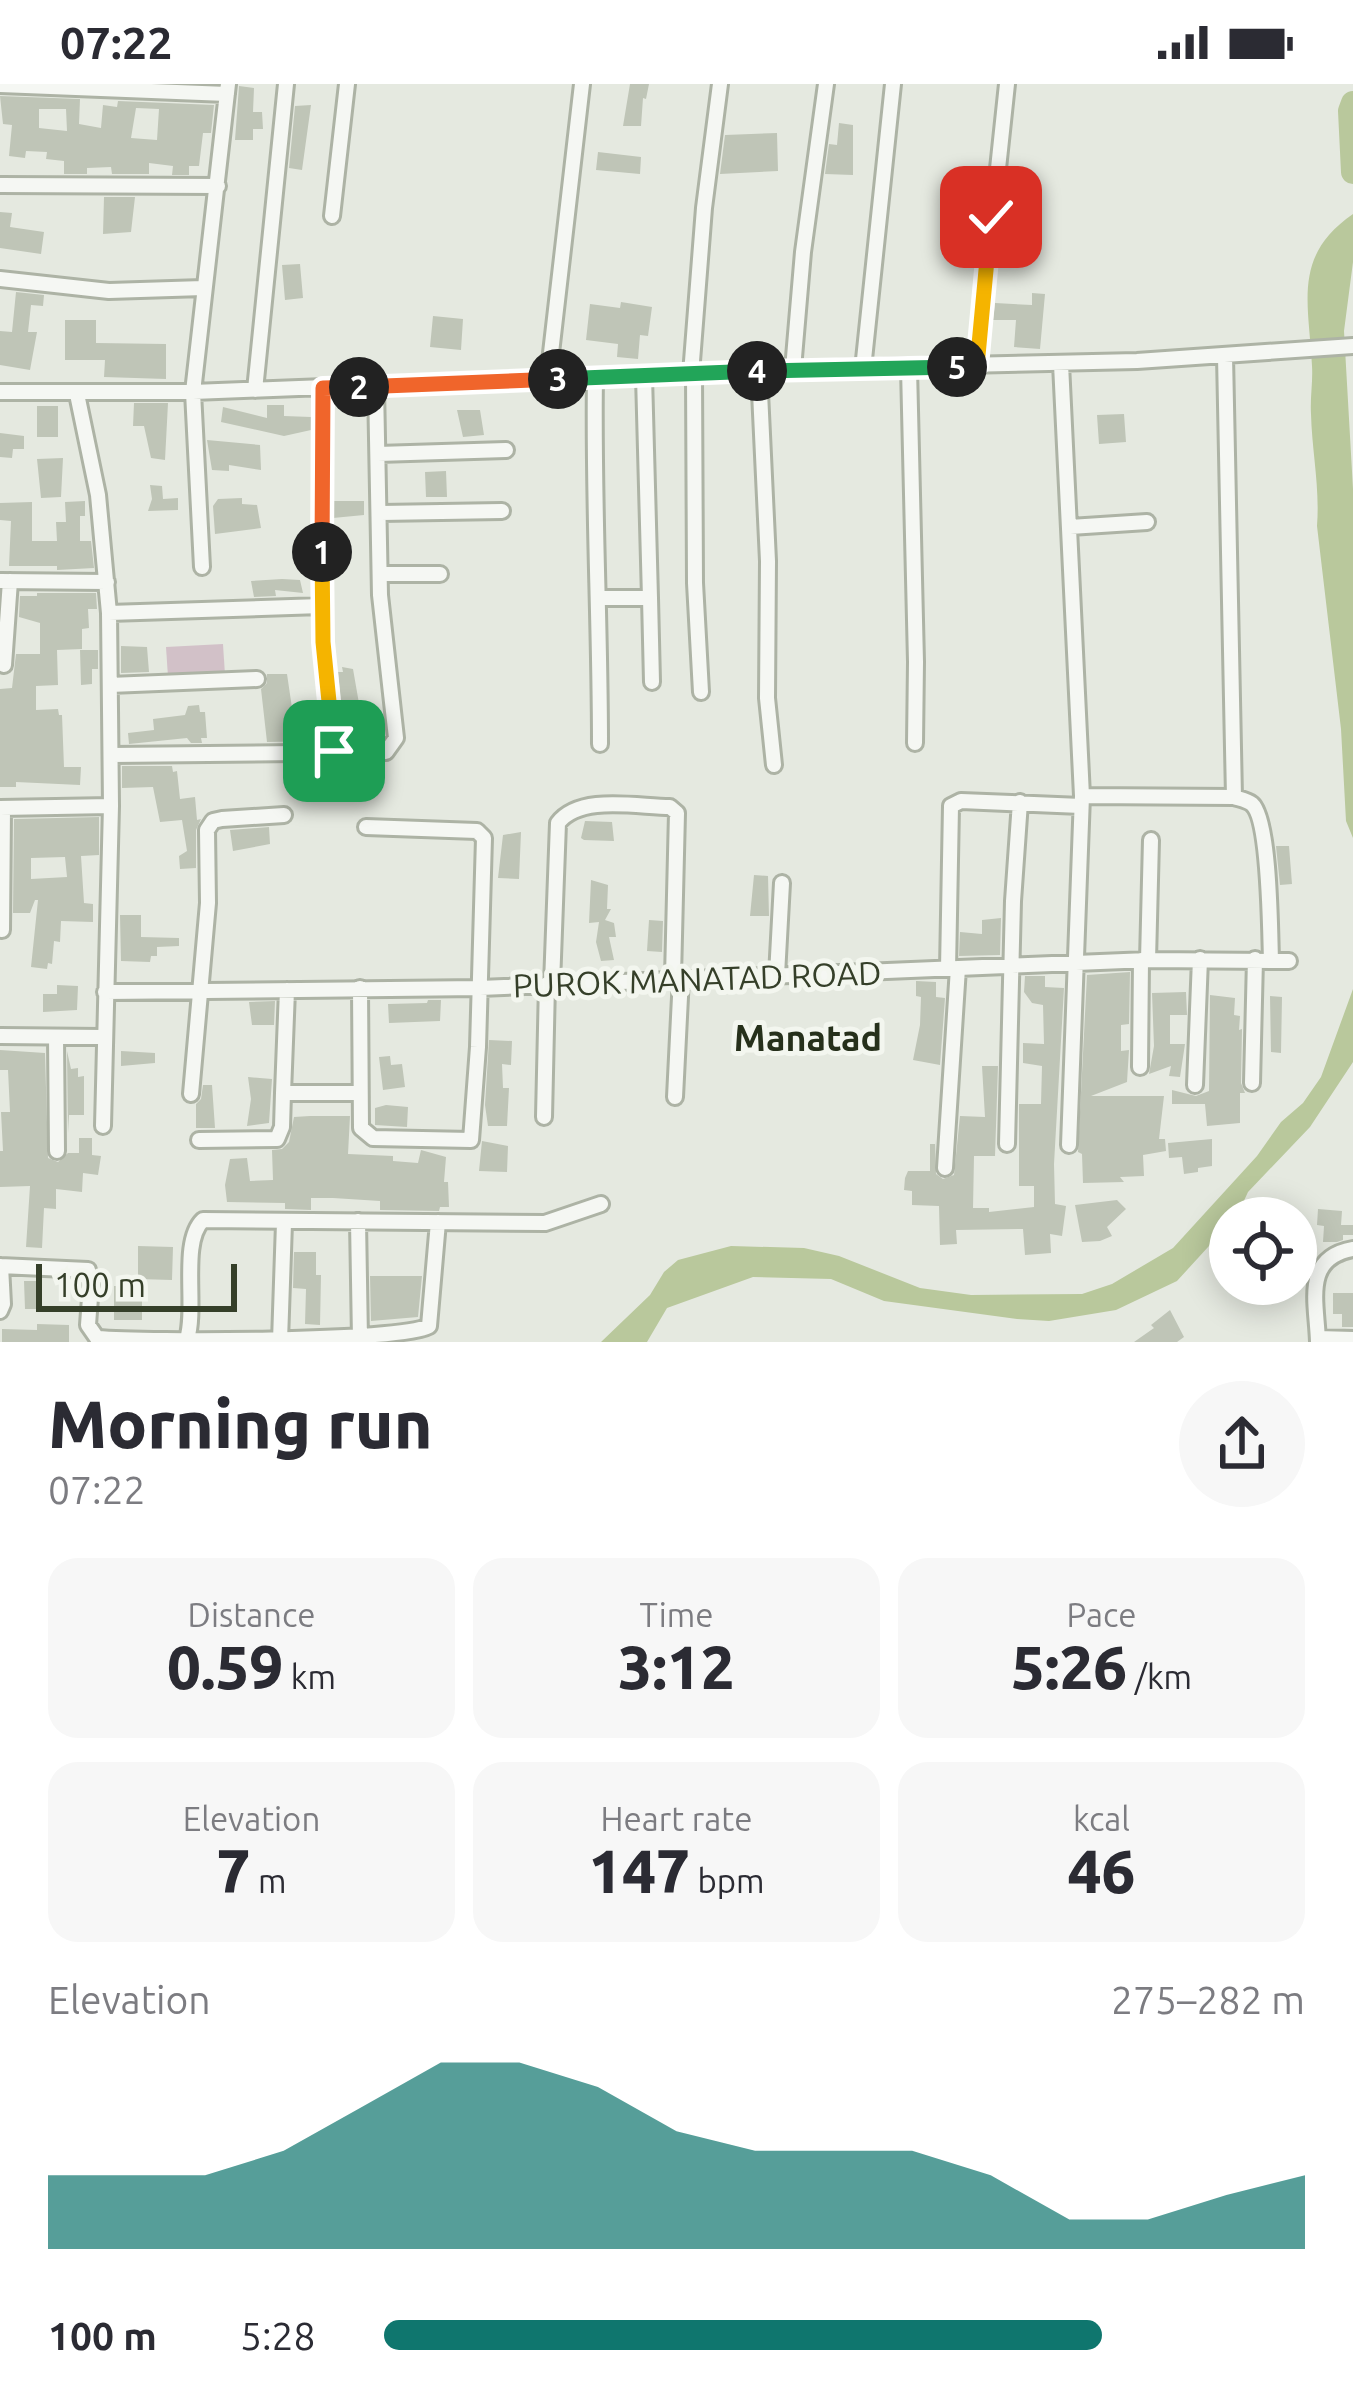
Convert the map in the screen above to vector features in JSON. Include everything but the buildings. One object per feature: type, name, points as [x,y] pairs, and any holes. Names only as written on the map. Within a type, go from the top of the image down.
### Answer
[{"type":"street","points":[[255,390],[286,84]]},
{"type":"street","points":[[332,216],[346,84]]},
{"type":"street","points":[[548,379],[582,84]]},
{"type":"street","points":[[700,692],[692,374],[704,208],[720,84]]},
{"type":"street","points":[[793,369],[826,84]]},
{"type":"street","points":[[863,369],[893,84]]},
{"type":"street","points":[[977,366],[1007,84]]},
{"type":"street","points":[[0,85],[73,91],[227,89],[193,392],[202,567]]},
{"type":"street","points":[[0,185],[218,186]]},
{"type":"street","points":[[0,279],[110,291],[203,288]]},
{"type":"street","points":[[0,392],[193,392],[759,370],[1061,364],[1353,346]]},
{"type":"street","points":[[1225,356],[1234,797]]},
{"type":"street","points":[[1061,364],[1081,801],[1069,1145]]},
{"type":"street","points":[[909,368],[915,743]]},
{"type":"street","points":[[759,370],[768,560],[767,698],[774,765]]},
{"type":"street","points":[[644,376],[652,682]]},
{"type":"street","points":[[595,377],[600,744]]},
{"type":"street","points":[[112,755],[386,752],[395,743],[381,574],[376,386]]},
{"type":"street","points":[[323,388],[321,606],[334,751]]},
{"type":"street","points":[[77,394],[98,495],[109,613],[112,755],[103,1126]]},
{"type":"street","points":[[378,454],[506,450]]},
{"type":"street","points":[[381,513],[502,512]]},
{"type":"street","points":[[1070,527],[1147,522]]},
{"type":"street","points":[[381,574],[440,574]]},
{"type":"street","points":[[4,665],[5,581],[107,582]]},
{"type":"street","points":[[600,598],[650,598]]},
{"type":"street","points":[[109,613],[321,606]]},
{"type":"street","points":[[110,686],[257,679]]},
{"type":"street","points":[[945,1168],[953,969],[950,806],[961,801],[1234,797],[1253,805],[1259,814],[1263,960],[1252,1083]]},
{"type":"street","points":[[1007,1144],[1012,902],[1020,802]]},
{"type":"street","points":[[544,1117],[558,823],[563,815],[593,805],[670,807],[677,813],[675,1097]]},
{"type":"street","points":[[2,930],[1,808],[111,806]]},
{"type":"street","points":[[191,1094],[208,825],[222,819],[284,815]]},
{"type":"street","points":[[360,988],[361,1128],[373,1138],[471,1140],[484,838],[477,831],[365,827]]},
{"type":"street","points":[[1140,1067],[1151,841]]},
{"type":"street","points":[[777,975],[782,883]]},
{"type":"street","points":[[1195,1085],[1201,959]]},
{"type":"street","name":"PUROK MANATAD ROAD","points":[[106,992],[480,988],[1144,960],[1289,961]]},
{"type":"street","points":[[199,1140],[277,1139],[282,1127],[286,990]]},
{"type":"street","points":[[0,1036],[102,1037]]},
{"type":"street","points":[[56,1037],[57,1151]]},
{"type":"street","points":[[283,1093],[361,1094]]},
{"type":"street","points":[[187,1339],[192,1322],[192,1241],[198,1224],[205,1220],[545,1223],[601,1204]]},
{"type":"street","points":[[358,1221],[360,1339]]},
{"type":"street","points":[[0,1311],[0,1266],[88,1270],[92,1284],[88,1325],[94,1337],[142,1341],[360,1339],[427,1328],[438,1222]]},
{"type":"street","points":[[280,1341],[284,1223]]},
{"type":"street","points":[[1353,1249],[1331,1254],[1319,1271],[1316,1288],[1318,1340],[1353,1339]]},
{"type":"shaded area","points":[[1353,214],[1353,262],[1344,331],[1353,489],[1353,838],[1346,821],[1341,729],[1317,526],[1308,282],[1320,247]]},
{"type":"shaded area","points":[[223,644],[225,675],[168,677],[166,647]]},
{"type":"shaded area","points":[[1353,989],[1353,1062],[1310,1127],[1246,1197],[1220,1197],[1281,1122],[1303,1103],[1321,1077]]},
{"type":"shaded area","points":[[1209,1209],[1209,1246],[1177,1281],[1116,1310],[1049,1321],[1017,1319],[884,1301],[831,1279],[753,1277],[667,1308],[647,1342],[601,1342],[678,1260],[731,1246],[804,1248],[839,1256],[920,1288],[971,1295],[1082,1294],[1112,1284],[1173,1248]]},
{"type":"waterway","points":[[1353,103],[1353,172]]},
{"type":"district","name":"Manatad","points":[[808,1038]]},
{"type":"route","points":[[334,751],[321,606],[323,388],[977,366],[991,217]]}]
